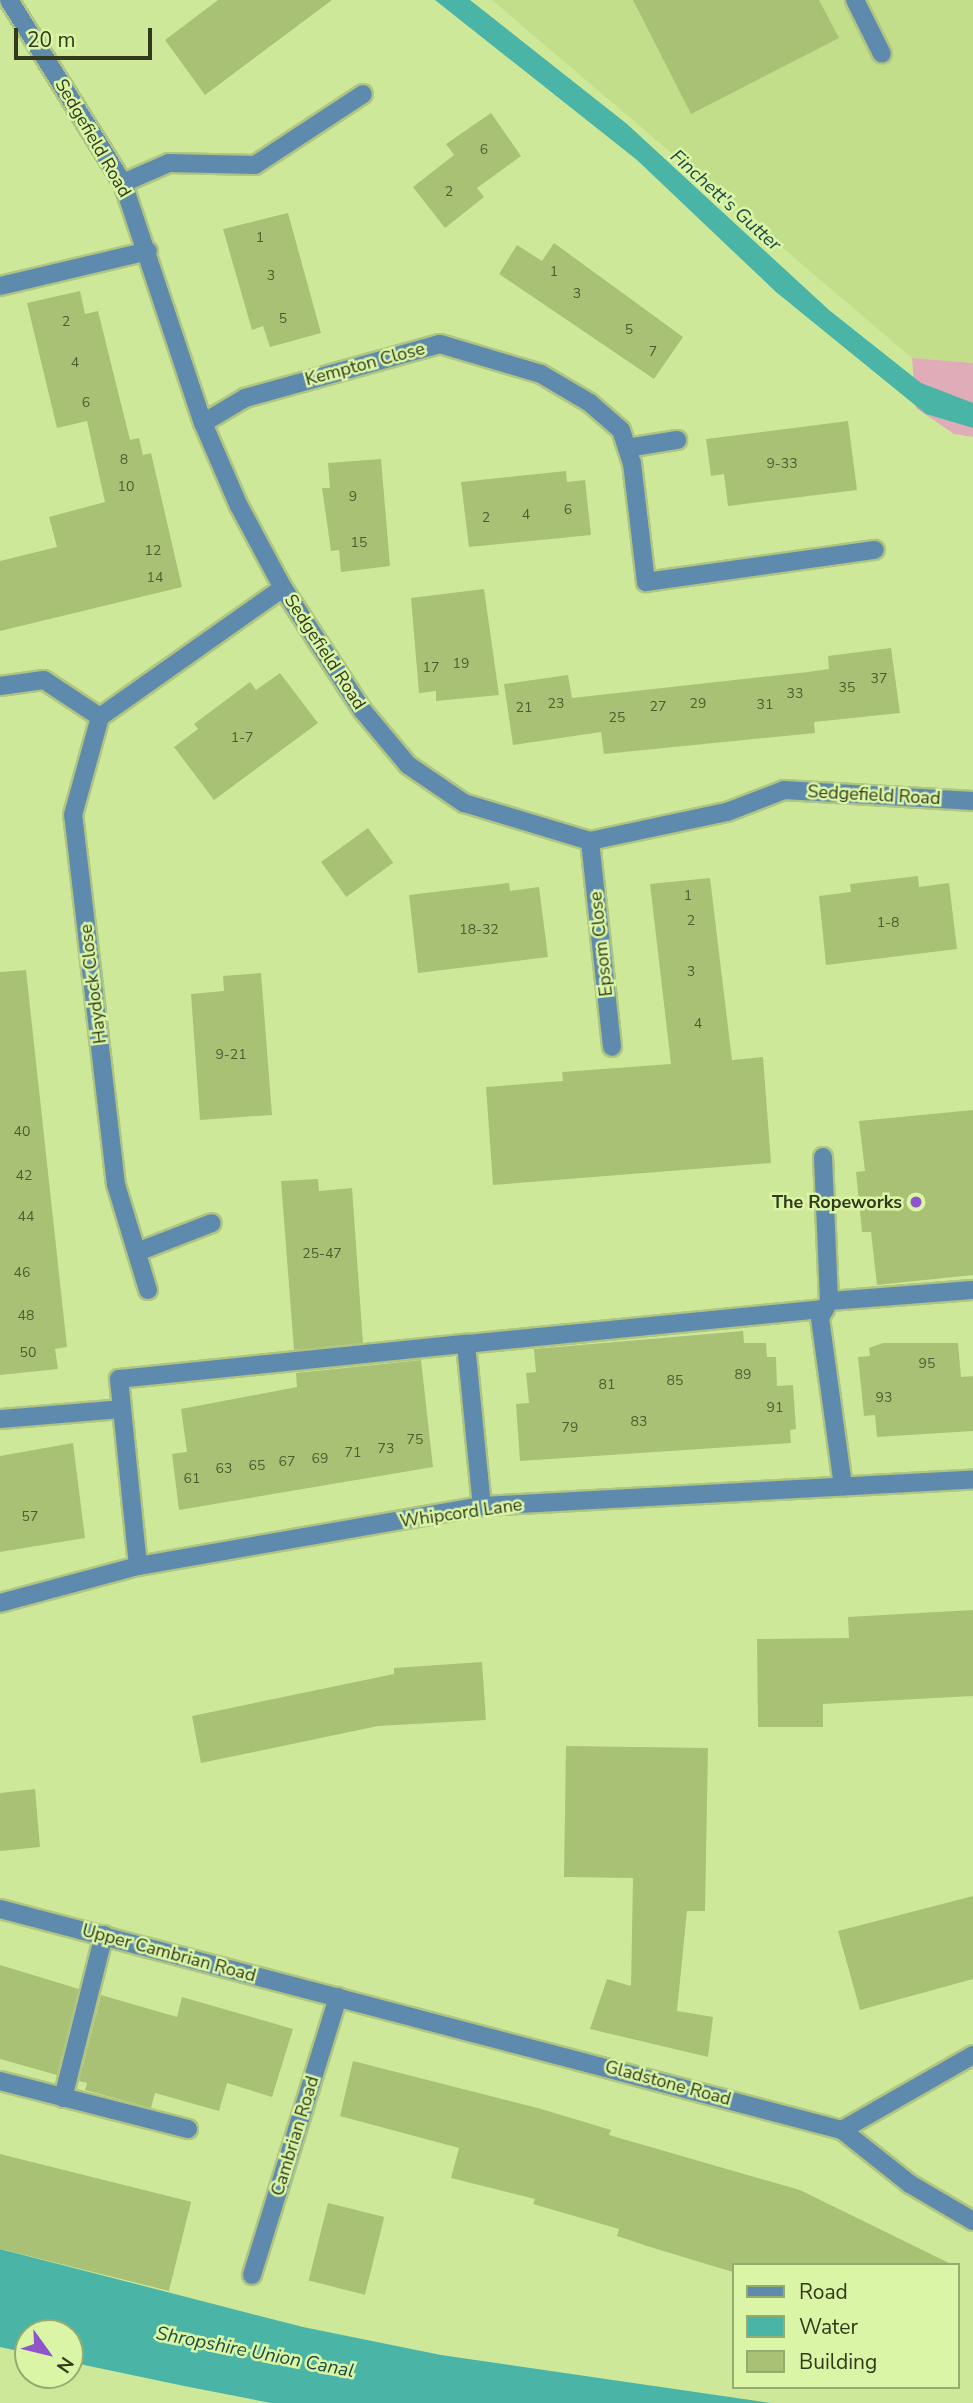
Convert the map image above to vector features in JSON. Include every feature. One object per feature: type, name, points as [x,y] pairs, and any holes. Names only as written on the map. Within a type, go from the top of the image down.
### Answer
[{"type":"street","name":"Sedgefield Road","points":[[9,0],[123,183],[148,251],[203,423],[283,587],[363,711],[408,765],[464,803],[590,841],[727,812],[783,790],[973,801]]},
{"type":"street","points":[[855,0],[882,54]]},
{"type":"street","points":[[123,183],[169,163],[255,165],[363,94]]},
{"type":"street","points":[[0,286],[148,251]]},
{"type":"street","name":"Kempton Close","points":[[203,423],[245,398],[440,344],[541,373],[590,403],[621,430],[627,448],[646,582],[875,550]]},
{"type":"street","points":[[627,448],[677,440]]},
{"type":"street","points":[[0,686],[44,680],[100,717],[283,587]]},
{"type":"street","name":"Haydock Close","points":[[100,717],[73,815],[116,1185],[148,1290]]},
{"type":"street","name":"Epsom Close","points":[[590,841],[612,1047]]},
{"type":"street","points":[[823,1157],[827,1305],[820,1318],[843,1486]]},
{"type":"street","points":[[137,1252],[212,1223]]},
{"type":"street","points":[[138,1566],[120,1379],[973,1290]]},
{"type":"street","points":[[466,1344],[482,1506]]},
{"type":"street","points":[[0,1419],[121,1409]]},
{"type":"street","name":"Whipcord Lane","points":[[0,1603],[138,1566],[482,1506],[973,1479]]},
{"type":"street","name":"Upper Cambrian Road","points":[[0,1909],[338,1997]]},
{"type":"street","points":[[63,2098],[104,1936]]},
{"type":"street","name":"Gladstone Road","points":[[338,1997],[842,2130],[909,2184],[973,2221]]},
{"type":"street","name":"Cambrian Road","points":[[252,2275],[338,1997]]},
{"type":"street","points":[[842,2130],[973,2055]]},
{"type":"street","points":[[0,2081],[188,2129]]},
{"type":"shaded area","points":[[492,0],[973,0],[973,363],[912,358]]},
{"type":"shaded area","points":[[912,358],[973,363],[973,437],[954,434],[916,408]]},
{"type":"water","points":[[435,0],[470,0],[627,124],[829,310],[921,383],[973,403],[973,428],[926,414],[776,292],[637,160]]},
{"type":"water","name":"Shropshire Union Canal","points":[[0,2249],[303,2327],[441,2355],[771,2403],[271,2403],[84,2365],[84,2319],[14,2319],[14,2350],[0,2347]]},
{"type":"building","points":[[218,0],[332,0],[205,95],[165,40]]},
{"type":"building","points":[[633,0],[819,0],[839,38],[691,114]]},
{"type":"building","points":[[491,113],[521,156],[477,188],[484,197],[445,228],[413,187],[454,155],[446,144]]},
{"type":"building","points":[[288,213],[321,333],[270,347],[263,326],[252,330],[223,229]]},
{"type":"building","points":[[554,243],[683,337],[654,379],[499,274],[517,245],[542,261]]},
{"type":"building","points":[[80,291],[85,314],[98,311],[130,440],[139,438],[143,455],[151,453],[182,587],[0,631],[0,561],[57,547],[49,517],[105,502],[87,421],[57,428],[27,303]]},
{"type":"building","points":[[848,421],[857,490],[728,506],[724,474],[711,476],[706,439]]},
{"type":"building","points":[[381,459],[390,566],[341,572],[339,550],[331,551],[322,488],[330,488],[328,463]]},
{"type":"building","points":[[566,471],[567,482],[585,480],[591,535],[469,547],[461,482]]},
{"type":"building","points":[[484,589],[499,695],[436,701],[436,691],[419,693],[411,598]]},
{"type":"building","points":[[891,648],[900,713],[814,722],[815,733],[604,754],[601,732],[513,745],[504,684],[568,675],[572,698],[829,669],[828,656]]},
{"type":"building","points":[[280,673],[318,723],[214,800],[174,747],[198,729],[194,724],[250,682],[256,690]]},
{"type":"building","points":[[368,828],[393,863],[346,897],[321,862]]},
{"type":"building","points":[[918,876],[919,887],[949,883],[957,949],[826,965],[819,896],[851,892],[850,884]]},
{"type":"building","points":[[710,878],[732,1060],[763,1057],[771,1163],[493,1185],[486,1087],[563,1081],[562,1072],[671,1064],[650,884]]},
{"type":"building","points":[[509,883],[510,891],[539,887],[548,957],[418,973],[409,895]]},
{"type":"building","points":[[26,970],[67,1347],[55,1349],[58,1369],[0,1375],[0,972]]},
{"type":"building","points":[[261,973],[272,1115],[200,1120],[191,994],[224,991],[223,976]]},
{"type":"building","name":"The Ropeworks","points":[[973,1110],[973,1275],[877,1285],[871,1232],[862,1232],[856,1172],[865,1171],[859,1121]]},
{"type":"building","points":[[318,1179],[319,1191],[352,1188],[363,1343],[294,1350],[281,1181]]},
{"type":"building","points":[[743,1331],[744,1343],[766,1343],[767,1357],[776,1357],[777,1386],[793,1385],[796,1429],[790,1430],[791,1443],[520,1461],[516,1404],[529,1403],[526,1373],[536,1372],[534,1349]]},
{"type":"building","points":[[883,1343],[958,1343],[961,1377],[973,1376],[973,1431],[877,1437],[875,1415],[864,1416],[858,1357],[870,1356],[869,1348]]},
{"type":"building","points":[[421,1360],[433,1467],[179,1510],[172,1454],[187,1452],[181,1409],[297,1387],[296,1373]]},
{"type":"building","points":[[73,1443],[85,1538],[0,1552],[0,1456]]},
{"type":"building","points":[[973,1610],[973,1696],[823,1704],[823,1727],[758,1727],[757,1639],[849,1638],[848,1617]]},
{"type":"building","points":[[482,1662],[486,1720],[378,1726],[201,1763],[192,1716],[394,1674],[394,1668]]},
{"type":"building","points":[[566,1746],[708,1748],[705,1911],[687,1911],[677,2011],[713,2017],[708,2057],[590,2029],[607,1979],[631,1986],[633,1878],[564,1877]]},
{"type":"building","points":[[35,1789],[40,1847],[0,1851],[0,1793]]},
{"type":"building","points":[[973,1896],[973,1979],[860,2010],[838,1931]]},
{"type":"building","points":[[0,1965],[79,1989],[57,2075],[0,2059]]},
{"type":"building","points":[[101,1995],[177,2017],[182,1997],[293,2029],[272,2097],[227,2083],[219,2111],[155,2093],[151,2108],[85,2090],[87,2083],[79,2081]]},
{"type":"building","points":[[353,2061],[538,2108],[611,2130],[609,2135],[800,2190],[949,2263],[732,2263],[732,2272],[617,2236],[619,2229],[533,2204],[535,2199],[451,2178],[459,2148],[340,2116]]},
{"type":"building","points":[[0,2154],[191,2202],[169,2291],[0,2249]]},
{"type":"building","points":[[328,2203],[384,2217],[365,2295],[309,2281]]},
{"type":"place","name":"The Ropeworks","points":[[916,1202]]},
{"type":"water label","name":"Finchett's Gutter","points":[[725,201]]}]
